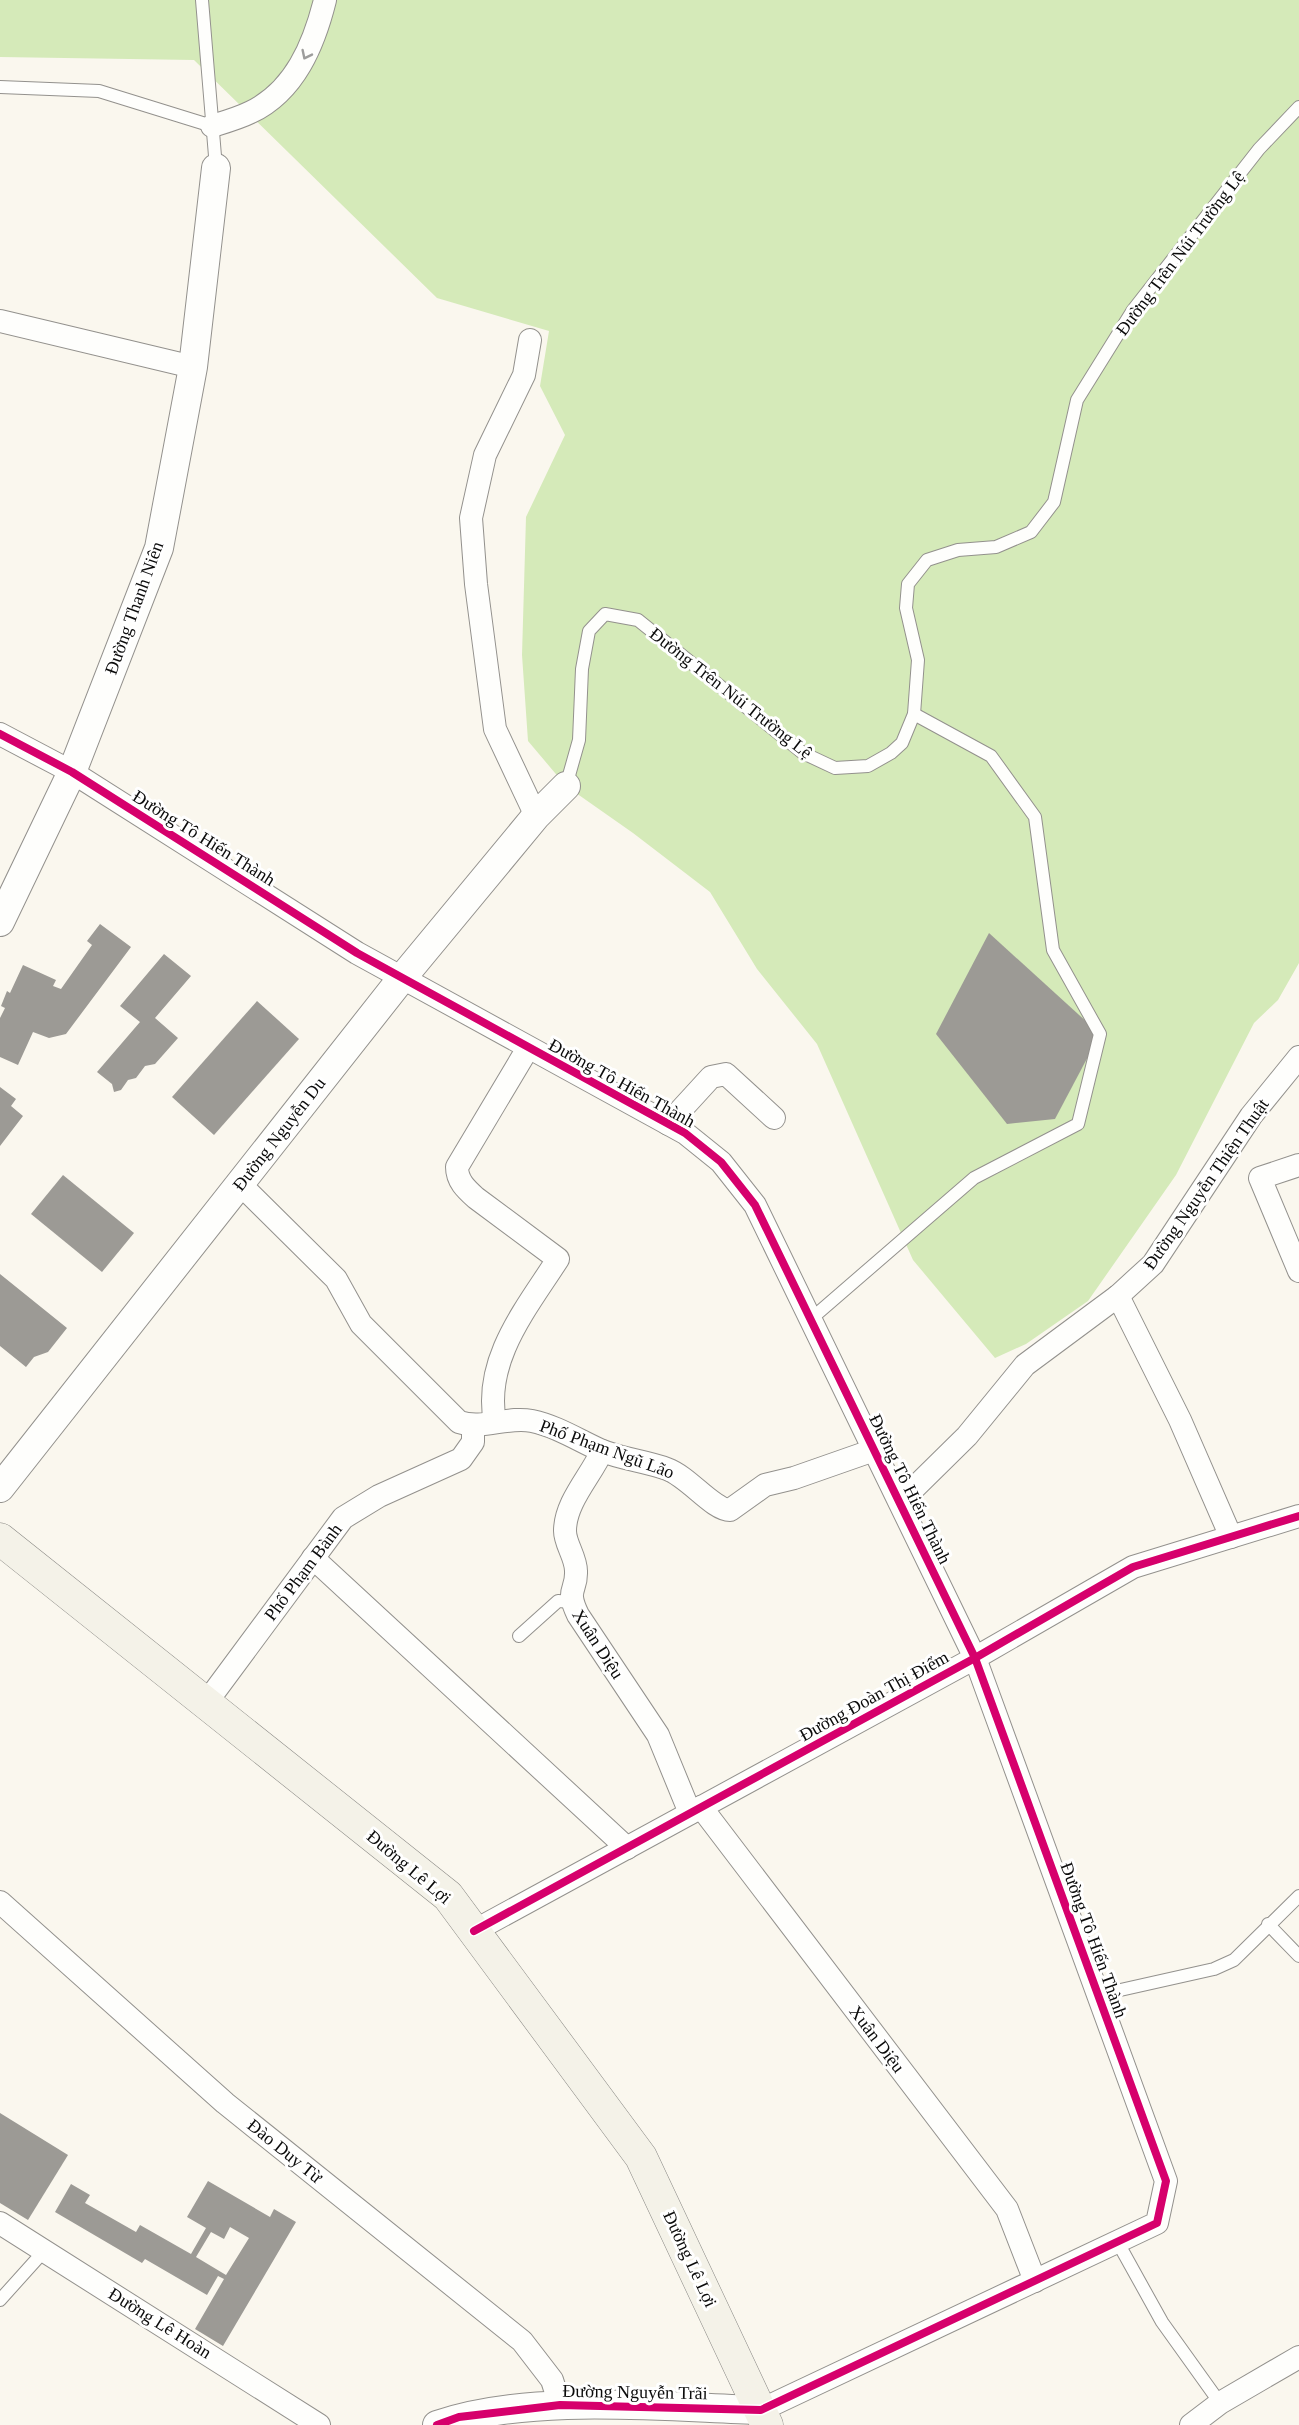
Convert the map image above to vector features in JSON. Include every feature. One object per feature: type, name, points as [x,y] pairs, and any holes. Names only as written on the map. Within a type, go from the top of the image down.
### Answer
[{"type":"main road","name":"Đường Lê Lợi","points":[[0,1539],[448,1896],[641,2157],[764,2418]]},
{"type":"street","points":[[212,126],[252,112],[268,101],[296,73],[306,56],[325,0]]},
{"type":"street","name":"Đường Thanh Niên","points":[[0,922],[72,772],[159,548],[193,367],[216,168]]},
{"type":"street","points":[[0,321],[193,367]]},
{"type":"street","points":[[531,340],[524,375],[485,455],[471,518],[476,584],[495,729],[536,816]]},
{"type":"street","name":"Đường Tô Hiến Thành","points":[[0,734],[72,772],[357,953],[685,1133],[721,1162],[755,1205],[975,1658],[1166,2181],[1157,2223],[1035,2281],[764,2418]]},
{"type":"street","name":"Đường Nguyễn Du","points":[[0,1488],[402,978],[536,816],[566,786]]},
{"type":"street","points":[[495,1422],[492,1391],[503,1348],[558,1259],[476,1198],[464,1187],[457,1174],[457,1167],[528,1048]]},
{"type":"street","name":"Đường Nguyễn Thiện Thuật","points":[[900,1502],[967,1436],[1025,1365],[1118,1296],[1153,1264],[1251,1116],[1299,1057]]},
{"type":"street","points":[[668,1124],[711,1077],[719,1074],[726,1074],[774,1118]]},
{"type":"street","points":[[1299,1165],[1260,1178],[1299,1271]]},
{"type":"street","points":[[240,1184],[336,1280],[361,1324],[459,1422],[473,1426]]},
{"type":"street","points":[[1118,1296],[1180,1420],[1231,1537]]},
{"type":"street","name":"Phố Phạm Ngũ Lão","points":[[473,1426],[495,1422],[531,1421],[602,1451],[674,1471],[696,1486],[718,1508],[724,1510],[730,1510],[765,1485],[794,1478],[874,1450]]},
{"type":"street","name":"Phố Phạm Bành","points":[[206,1703],[343,1518],[379,1496],[461,1460],[473,1442],[473,1426]]},
{"type":"street","name":"Xuân Diệu","points":[[602,1451],[567,1516],[565,1533],[577,1572],[571,1590],[572,1602],[578,1616],[658,1735],[696,1810],[1007,2209],[1035,2281]]},
{"type":"street","name":"Đường Đoàn Thị Điểm","points":[[474,1931],[975,1658],[1133,1567],[1299,1516]]},
{"type":"street","points":[[313,1558],[627,1848]]},
{"type":"street","name":"Đào Duy Từ","points":[[0,1902],[225,2103],[522,2341],[552,2380],[560,2405]]},
{"type":"street","name":"Đường Lê Hoàn","points":[[0,2223],[319,2425]]},
{"type":"street","points":[[1191,2425],[1220,2403],[1299,2357]]},
{"type":"street","name":"Đường Nguyễn Trãi","points":[[437,2425],[459,2417],[560,2405],[764,2418]]},
{"type":"lane","points":[[202,0],[216,168]]},
{"type":"lane","points":[[0,87],[99,91],[212,126]]},
{"type":"lane","name":"Đường Trên Núi Trường Lệ","points":[[566,786],[579,740],[582,669],[589,631],[605,614],[638,620],[803,753],[835,768],[868,766],[891,753],[902,742],[914,714],[918,660],[906,608],[908,584],[927,560],[958,550],[996,548],[1031,532],[1054,502],[1077,400],[1133,310],[1259,149],[1299,107]]},
{"type":"lane","points":[[811,1319],[974,1178],[1078,1124],[1100,1034],[1053,950],[1035,817],[991,756],[914,714]]},
{"type":"lane","name":"Xuân Diệu","points":[[519,1636],[558,1601],[572,1602]]},
{"type":"lane","points":[[1098,1995],[1214,1969],[1234,1960],[1299,1896]]},
{"type":"lane","points":[[1268,1924],[1299,1956]]},
{"type":"lane","points":[[1117,2241],[1162,2322],[1220,2403]]},
{"type":"lane","points":[[0,2300],[45,2250]]},
{"type":"green space","points":[[0,0],[1299,0],[1299,963],[1278,1000],[1254,1023],[1176,1175],[1088,1301],[1026,1344],[995,1358],[913,1260],[817,1044],[757,969],[710,892],[633,833],[566,786],[528,741],[522,655],[526,517],[565,435],[540,386],[549,331],[437,298],[194,60],[0,57]]},
{"type":"building","points":[[100,924],[131,947],[66,1034],[49,1038],[33,1032],[18,1065],[0,1057],[0,1018],[5,1008],[1,1006],[7,991],[10,993],[23,965],[56,980],[53,986],[61,989],[92,945],[87,941]]},
{"type":"building","points":[[989,933],[1100,1034],[1055,1119],[1007,1124],[936,1034]]},
{"type":"building","points":[[164,954],[191,976],[155,1018],[178,1038],[155,1064],[145,1066],[136,1078],[128,1080],[121,1090],[114,1092],[112,1084],[97,1072],[140,1022],[120,1006]]},
{"type":"building","points":[[257,1001],[299,1039],[214,1135],[172,1097]]},
{"type":"building","points":[[0,1087],[16,1099],[11,1106],[23,1116],[0,1146]]},
{"type":"building","points":[[63,1175],[134,1233],[102,1272],[31,1214]]},
{"type":"building","points":[[0,1274],[67,1328],[48,1352],[34,1357],[26,1367],[0,1346]]},
{"type":"building","points":[[0,2113],[68,2155],[28,2220],[0,2203]]},
{"type":"building","points":[[208,2181],[270,2217],[274,2209],[296,2222],[223,2346],[195,2329],[224,2279],[218,2276],[207,2295],[145,2259],[142,2263],[55,2212],[71,2184],[90,2195],[85,2203],[136,2232],[140,2225],[191,2254],[206,2228],[187,2217]],"holes":[[[230,2227],[249,2238],[226,2275],[196,2257],[211,2232],[224,2239]]]},
{"type":"cycle path","points":[[0,734],[72,772],[357,953],[685,1133],[721,1162],[755,1205],[975,1658],[1166,2181],[1157,2223],[761,2410],[560,2405],[459,2417],[437,2425]]},
{"type":"cycle path","points":[[474,1931],[975,1658],[1133,1567],[1299,1516]]}]
